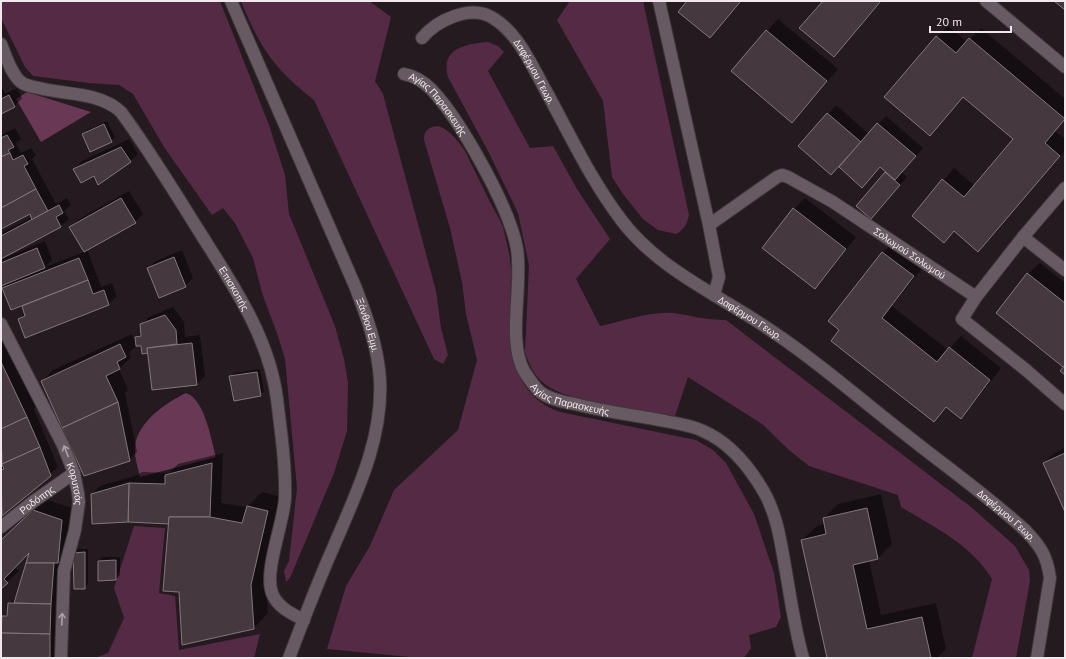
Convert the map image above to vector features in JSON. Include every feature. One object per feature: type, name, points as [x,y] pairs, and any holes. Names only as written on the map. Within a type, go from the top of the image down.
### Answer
[{"type":"street","name":"Ξάνθου Εμμ.","points":[[231,1],[355,286],[366,314],[378,360],[380,403],[372,449],[356,494],[289,658]]},
{"type":"street","points":[[659,1],[709,225],[719,277],[714,295]]},
{"type":"street","points":[[986,1],[1065,67]]},
{"type":"street","name":"Δαφέρμου Γεωρ.","points":[[422,38],[435,26],[460,14],[472,12],[484,14],[501,24],[526,55],[597,184],[622,222],[636,239],[658,258],[696,285],[778,334],[1014,520],[1037,544],[1045,558],[1050,578],[1037,658]]},
{"type":"street","name":"Επισκοπής","points":[[1,44],[16,76],[22,83],[42,89],[101,99],[115,106],[121,112],[177,196],[247,309],[262,339],[272,372],[282,441],[284,508],[272,563],[270,585],[272,594],[281,606],[304,620]]},
{"type":"street","name":"Αγίας Παρασκευής","points":[[404,74],[414,76],[430,88],[456,121],[486,175],[512,232],[518,258],[519,275],[517,349],[521,364],[529,379],[538,390],[562,401],[698,429],[712,435],[735,454],[748,468],[763,492],[774,516],[780,536],[803,658]]},
{"type":"street","name":"Σολωμού Σολωμού","points":[[709,225],[771,180],[782,175],[833,202],[976,297]]},
{"type":"street","points":[[1065,188],[1023,237],[976,297],[962,319],[1026,370],[1065,404]]},
{"type":"street","points":[[1023,237],[1065,270]]},
{"type":"street","name":"Κορυτσάς","points":[[2,328],[52,420],[74,473],[79,502],[75,530],[64,571],[61,658]]},
{"type":"street","name":"Ροδόπης","points":[[1,527],[40,496],[74,473]]},
{"type":"shaded area","points":[[1,1],[220,1],[269,125],[285,175],[289,214],[335,326],[344,359],[348,383],[347,431],[334,473],[290,578],[286,582],[284,571],[289,561],[297,488],[285,359],[263,296],[253,258],[235,223],[223,208],[212,215],[164,147],[133,94],[119,85],[33,76],[25,67],[1,18]]},
{"type":"shaded area","points":[[241,1],[369,1],[391,17],[375,81],[383,94],[436,291],[441,328],[448,355],[443,364],[434,359],[314,100],[288,78],[278,67],[262,45]]},
{"type":"shaded area","points":[[570,1],[643,1],[689,215],[685,226],[676,234],[658,230],[643,219],[623,194],[612,177],[603,101],[557,20]]},
{"type":"shaded area","points":[[488,42],[498,46],[504,52],[488,71],[530,148],[553,146],[577,189],[610,239],[576,279],[600,326],[655,313],[674,313],[699,318],[726,320],[971,507],[1015,546],[1029,570],[1030,581],[1016,658],[972,658],[992,579],[984,567],[963,547],[939,530],[901,507],[898,495],[809,466],[789,450],[762,424],[688,377],[675,416],[608,405],[572,397],[546,385],[539,378],[531,366],[525,352],[529,265],[518,213],[488,151],[448,77],[447,67],[451,54],[464,46]]},
{"type":"shaded area","points":[[27,92],[91,112],[41,142],[16,99]]},
{"type":"shaded area","points":[[436,126],[449,132],[465,151],[503,227],[511,267],[510,333],[518,371],[527,388],[540,402],[560,412],[696,440],[713,450],[726,463],[754,514],[774,573],[781,617],[776,627],[749,635],[751,648],[744,658],[420,658],[327,649],[346,586],[370,546],[394,490],[458,430],[477,360],[466,314],[462,282],[450,228],[424,140],[427,130]]},
{"type":"shaded area","points":[[186,393],[193,397],[203,411],[216,457],[140,477],[136,462],[135,447],[141,429],[162,407]]},
{"type":"shaded area","points":[[134,526],[165,528],[159,593],[175,596],[179,650],[260,634],[254,658],[95,658],[108,653],[124,618],[114,588]]},
{"type":"building","points":[[687,1],[741,1],[710,38],[678,12]]},
{"type":"building","points":[[823,1],[881,1],[834,57],[799,28]]},
{"type":"building","points":[[1054,1],[1065,1],[1065,10]]},
{"type":"building","points":[[766,30],[827,81],[792,123],[731,71]]},
{"type":"building","points":[[936,36],[956,53],[969,38],[1065,119],[1045,143],[1060,156],[978,252],[954,231],[944,243],[912,216],[942,179],[964,197],[1013,139],[963,97],[930,136],[884,97]]},
{"type":"building","points":[[9,95],[15,107],[1,114],[1,99]]},
{"type":"building","points":[[827,113],[861,142],[831,175],[798,146]]},
{"type":"building","points":[[877,123],[916,156],[895,180],[880,167],[862,188],[839,167]]},
{"type":"building","points":[[104,124],[112,142],[90,152],[82,134]]},
{"type":"building","points":[[7,135],[14,147],[8,150],[10,153],[1,157],[1,138]]},
{"type":"building","points":[[121,147],[131,162],[98,185],[94,176],[81,183],[73,169]]},
{"type":"building","points":[[10,153],[13,160],[23,155],[28,164],[24,166],[36,189],[1,208],[1,157]]},
{"type":"building","points":[[885,172],[900,185],[871,219],[856,206]]},
{"type":"building","points":[[36,189],[48,211],[32,220],[30,214],[1,229],[1,208]]},
{"type":"building","points":[[121,198],[136,223],[84,252],[69,227]]},
{"type":"building","points":[[59,205],[63,213],[56,217],[61,227],[1,259],[1,236]]},
{"type":"building","points":[[793,208],[846,249],[815,289],[762,248]]},
{"type":"building","points":[[37,248],[45,268],[1,286],[1,263]]},
{"type":"building","points":[[882,252],[914,276],[882,318],[937,362],[949,347],[990,380],[961,419],[946,407],[934,422],[831,341],[839,330],[828,321]]},
{"type":"building","points":[[174,257],[186,287],[159,298],[147,268]]},
{"type":"building","points":[[79,258],[88,280],[11,310],[2,288]]},
{"type":"building","points":[[1027,273],[1065,303],[1065,365],[1063,367],[996,313]]},
{"type":"building","points":[[88,280],[93,294],[104,290],[109,305],[25,338],[18,319],[25,316],[22,306]]},
{"type":"building","points":[[165,315],[176,330],[177,344],[147,348],[148,353],[142,354],[141,346],[136,346],[135,337],[141,336],[140,324]]},
{"type":"building","points":[[192,343],[197,385],[152,390],[147,348]]},
{"type":"building","points":[[120,344],[126,357],[117,362],[120,369],[106,376],[118,402],[62,428],[41,381]]},
{"type":"building","points":[[1,362],[27,417],[1,429]]},
{"type":"building","points":[[1065,365],[1065,375],[1060,371]]},
{"type":"building","points":[[257,372],[261,396],[234,401],[229,376]]},
{"type":"building","points":[[118,402],[130,461],[84,476],[62,428]]},
{"type":"building","points":[[27,417],[40,447],[2,464],[1,429]]},
{"type":"building","points":[[40,447],[51,476],[2,516],[1,470],[4,469],[2,464]]},
{"type":"building","points":[[1065,453],[1065,512],[1043,463]]},
{"type":"building","points":[[212,463],[210,517],[169,517],[169,524],[128,522],[129,483],[165,484],[165,475]]},
{"type":"building","points":[[129,483],[128,522],[92,524],[91,494]]},
{"type":"building","points":[[247,506],[268,511],[251,585],[254,629],[182,645],[179,592],[163,591],[169,517],[210,517],[242,523]]},
{"type":"building","points":[[867,508],[878,559],[853,565],[867,629],[922,617],[931,658],[827,658],[801,540],[826,534],[823,518]]},
{"type":"building","points":[[33,510],[62,520],[58,563],[26,563],[29,553],[4,579],[8,583],[1,589],[1,540]]},
{"type":"building","points":[[85,552],[85,589],[74,589],[73,553]]},
{"type":"building","points":[[116,560],[116,580],[98,581],[98,561]]},
{"type":"building","points":[[26,563],[54,563],[51,604],[14,603]]},
{"type":"building","points":[[8,603],[51,604],[50,634],[1,633],[2,616],[7,616]]},
{"type":"building","points":[[1,633],[50,634],[50,658],[1,658]]}]
